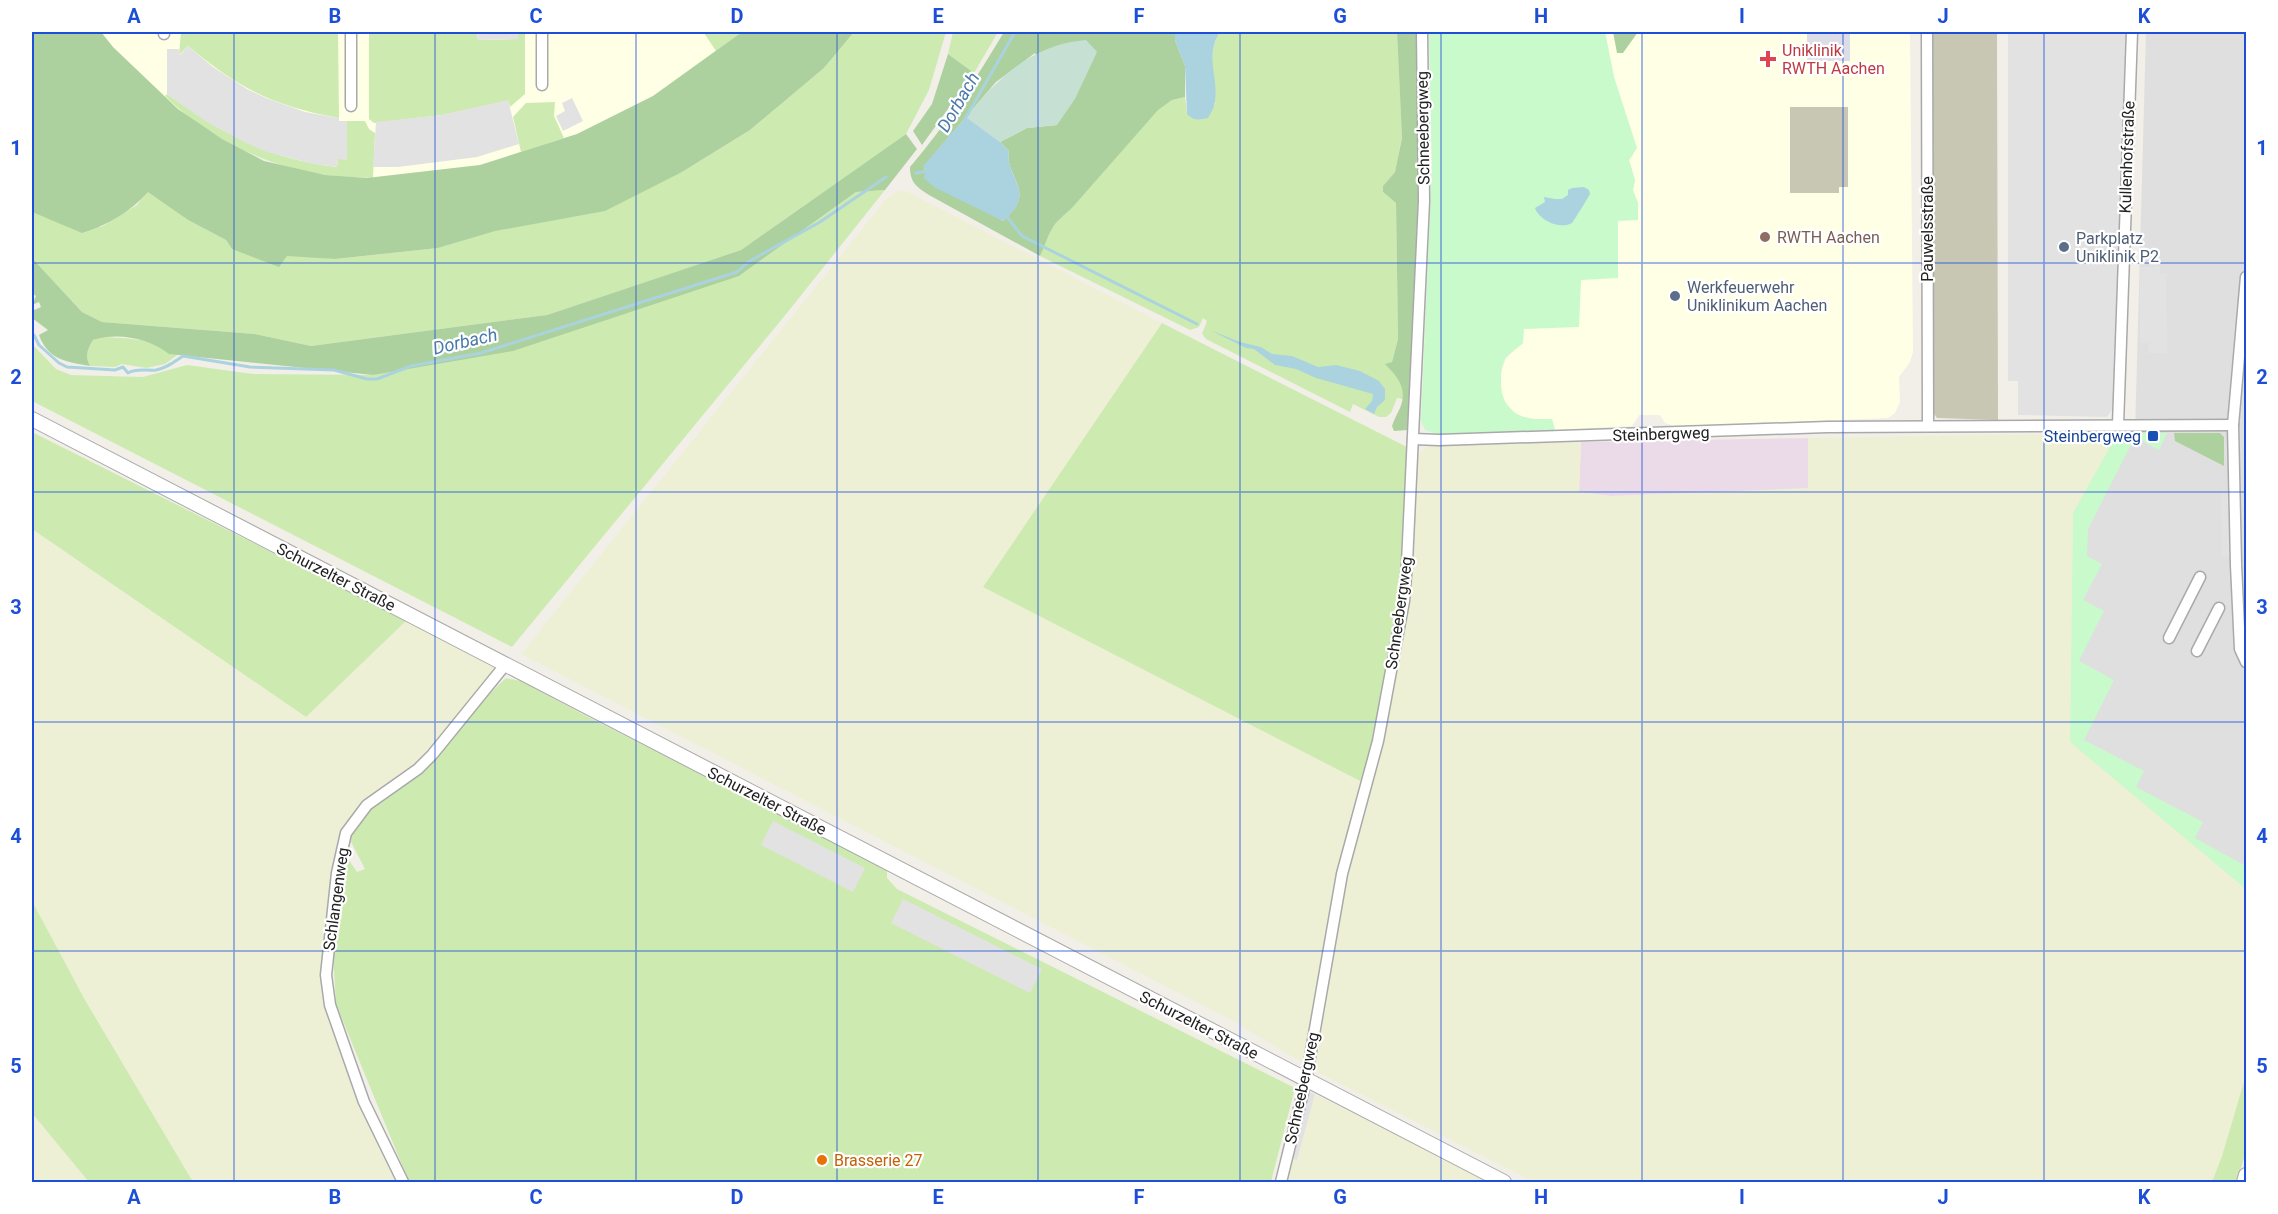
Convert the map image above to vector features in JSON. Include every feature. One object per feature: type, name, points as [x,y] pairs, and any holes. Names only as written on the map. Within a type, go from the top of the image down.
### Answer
[{"type":"street","points":[[351,32],[351,106]]},
{"type":"street","points":[[542,32],[542,85]]},
{"type":"street","name":"Schneebergweg","points":[[1281,1182],[1306,1080],[1342,874],[1378,741],[1404,601],[1425,201],[1422,32]]},
{"type":"street","name":"Pauwelsstraße","points":[[1927,32],[1928,426]]},
{"type":"street","name":"Kullenhofstraße","points":[[2118,425],[2132,32]]},
{"type":"street","points":[[2247,277],[2233,425],[2240,649],[2247,662]]},
{"type":"street","name":"Schurzelter Straße","points":[[32,419],[1504,1182]]},
{"type":"street","name":"Steinbergweg","points":[[1413,439],[1928,426],[2233,425]]},
{"type":"street","points":[[2169,638],[2200,577]]},
{"type":"street","points":[[2197,651],[2219,608]]},
{"type":"street","name":"Schlangenweg","points":[[403,1182],[364,1102],[330,1005],[326,975],[342,846],[346,833],[357,816],[367,805],[418,769],[432,755],[505,665]]},
{"type":"street","points":[[2244,1182],[2247,1174]]},
{"type":"shaded area","points":[[93,32],[742,32],[653,96],[577,134],[480,165],[367,178],[325,175],[159,104]]},
{"type":"shaded area","points":[[477,32],[518,32],[518,39],[478,40]]},
{"type":"shaded area","name":"RWTH Aachen","points":[[1605,32],[1910,32],[1913,352],[1910,362],[1899,377],[1900,402],[1895,413],[1888,418],[1676,427],[1665,423],[1660,415],[1639,415],[1632,426],[1555,430],[1552,419],[1528,419],[1516,414],[1504,401],[1501,392],[1501,372],[1506,358],[1514,351],[1523,329],[1581,280],[1618,220],[1638,220],[1638,204],[1633,190],[1635,180],[1629,160],[1633,155]]},
{"type":"shaded area","points":[[1807,32],[1850,32],[1850,61],[1807,61]]},
{"type":"shaded area","points":[[1932,32],[1997,32],[1998,420],[1937,418],[1932,411]]},
{"type":"shaded area","name":"Parkplatz Uniklinik P2","points":[[2008,32],[2128,32],[2115,380],[2112,410],[2107,417],[2018,415],[2018,381],[2008,381]]},
{"type":"shaded area","points":[[2146,32],[2246,32],[2246,889],[2080,750],[2073,513],[2118,433],[2135,433]]},
{"type":"shaded area","points":[[1086,40],[1097,52],[1075,99],[1057,125],[1027,128],[1000,142],[966,117],[1004,76],[1018,65],[1050,48]]},
{"type":"shaded area","points":[[188,46],[213,67],[247,89],[266,98],[305,112],[347,121],[347,160],[338,159],[337,167],[314,164],[267,152],[207,122],[167,94],[167,49],[179,49],[180,55]]},
{"type":"shaded area","points":[[572,98],[583,121],[563,131],[556,116],[565,111],[562,103]]},
{"type":"shaded area","points":[[508,100],[519,144],[477,157],[398,167],[373,167],[376,122],[442,115]]},
{"type":"shaded area","points":[[1790,107],[1848,107],[1848,187],[1839,187],[1839,193],[1790,193]]},
{"type":"shaded area","points":[[898,191],[906,191],[1162,323],[984,587],[1362,782],[1341,855],[1305,1058],[1301,1062],[1235,1022],[521,654],[886,199]]},
{"type":"shaded area","points":[[2160,266],[2160,274],[2166,274],[2167,353],[2148,353],[2148,343],[2140,343],[2140,267]]},
{"type":"shaded area","points":[[2118,433],[2073,513],[2070,742],[2246,889],[2246,1075],[2212,1182],[1534,1182],[1315,1071],[1342,898],[1386,729],[1408,600],[1412,566],[1417,459],[1421,451],[1428,446],[1581,442],[1579,492],[1611,496],[1808,488],[1808,438]]},
{"type":"shaded area","points":[[1808,438],[1808,489],[1611,496],[1579,492],[1581,442]]},
{"type":"shaded area","points":[[2221,493],[2231,493],[2232,557],[2222,556]]},
{"type":"shaded area","points":[[32,529],[306,717],[407,620],[494,664],[495,671],[421,761],[346,827],[324,975],[361,1100],[397,1182],[193,1182],[85,1000],[32,901]]},
{"type":"shaded area","points":[[773,821],[865,868],[853,892],[761,845]]},
{"type":"shaded area","points":[[903,899],[1042,969],[1030,993],[891,923]]},
{"type":"shaded area","points":[[1306,1091],[1315,1094],[1297,1160],[1289,1158]]},
{"type":"shaded area","points":[[1315,1094],[1490,1182],[1283,1182],[1289,1158],[1297,1160]]},
{"type":"shaded area","points":[[32,1113],[89,1182],[32,1182]]},
{"type":"green space","points":[[32,32],[101,32],[113,47],[178,109],[222,139],[264,161],[325,175],[367,178],[480,165],[577,134],[653,96],[742,32],[854,32],[824,68],[750,130],[682,172],[605,211],[495,231],[438,248],[335,259],[287,256],[279,267],[232,249],[226,240],[188,220],[148,192],[118,217],[82,233],[32,212]]},
{"type":"green space","points":[[181,32],[338,32],[339,118],[295,108],[258,94],[224,74],[188,46],[179,55]]},
{"type":"green space","points":[[369,32],[477,32],[478,40],[518,39],[518,32],[525,32],[525,94],[510,107],[508,101],[442,115],[374,123],[369,119]]},
{"type":"green space","points":[[742,32],[716,51],[704,33]]},
{"type":"green space","points":[[854,32],[946,32],[929,90],[906,134],[741,250],[547,315],[311,346],[255,334],[102,322],[82,312],[32,258],[32,212],[44,217],[101,227],[137,205],[148,191],[188,220],[226,240],[232,249],[335,259],[438,248],[682,172],[750,130],[824,68]]},
{"type":"green space","points":[[953,32],[998,32],[974,73],[948,54]]},
{"type":"green space","points":[[1004,32],[1175,32],[1175,40],[1185,66],[1185,97],[1172,100],[1158,110],[1072,208],[1056,223],[1040,256],[929,195],[918,187],[911,177],[910,167],[948,118]],"holes":[[[1035,53],[1057,125],[1027,128],[1000,142],[1009,151],[1008,158],[1019,192],[1016,206],[1003,221],[926,175],[924,166],[996,82]]]},
{"type":"green space","points":[[1220,32],[1397,32],[1402,137],[1395,172],[1383,186],[1383,192],[1396,203],[1398,339],[1392,362],[1386,364],[1403,388],[1403,399],[1397,398],[1391,413],[1386,417],[1379,417],[1353,404],[1350,412],[1206,339],[1202,334],[1207,321],[1203,318],[1199,327],[1190,330],[1040,256],[1056,223],[1072,208],[1158,109],[1172,100],[1185,97],[1187,114],[1215,105],[1212,58]]},
{"type":"green space","points":[[1397,32],[1417,32],[1418,197],[1409,426],[1408,430],[1394,431],[1392,426],[1403,395],[1398,379],[1385,364],[1392,362],[1398,339],[1396,203],[1383,192],[1383,186],[1395,172],[1402,138]]},
{"type":"green space","points":[[1429,32],[1605,32],[1614,77],[1637,148],[1629,160],[1635,180],[1633,190],[1638,203],[1638,220],[1618,221],[1618,278],[1581,280],[1579,327],[1524,329],[1523,343],[1505,359],[1502,371],[1502,394],[1510,409],[1524,417],[1552,419],[1555,430],[1437,434],[1425,430],[1421,421],[1432,165]]},
{"type":"green space","points":[[1613,32],[1638,32],[1623,53],[1617,53]]},
{"type":"green space","points":[[948,54],[974,73],[922,145],[913,131],[932,104]]},
{"type":"green space","points":[[167,94],[227,132],[267,151],[289,158],[337,167],[338,159],[346,159],[347,121],[365,121],[369,129],[375,133],[373,178],[332,176],[304,171],[260,158],[200,125],[165,96]]},
{"type":"green space","points":[[555,102],[554,116],[564,138],[521,152],[513,117],[526,103]]},
{"type":"green space","points":[[906,134],[917,149],[885,190],[856,192],[739,276],[513,351],[373,375],[169,354],[142,340],[112,337],[93,340],[87,353],[90,366],[66,361],[53,355],[39,335],[48,330],[32,318],[32,311],[41,307],[39,302],[32,305],[36,296],[32,293],[32,258],[82,312],[102,322],[255,334],[311,346],[547,315],[741,250]]},
{"type":"green space","points":[[885,190],[787,313],[512,647],[32,401],[32,344],[56,369],[71,375],[143,377],[187,365],[253,374],[373,375],[739,276],[856,192]]},
{"type":"green space","points":[[1162,323],[1407,447],[1408,471],[1400,580],[1384,681],[1362,782],[983,587]]},
{"type":"green space","points":[[103,337],[147,341],[168,351],[180,353],[165,364],[146,368],[122,364],[115,367],[90,366],[87,356],[89,347],[93,340]]},
{"type":"green space","points":[[32,432],[407,620],[306,717],[32,529]]},
{"type":"green space","points":[[2118,433],[2167,433],[2159,450],[2135,437],[2088,529],[2087,556],[2102,564],[2083,600],[2104,611],[2079,661],[2114,680],[2084,740],[2144,771],[2136,787],[2203,822],[2195,838],[2246,866],[2246,889],[2070,742],[2073,513]]},
{"type":"green space","points":[[2174,433],[2220,433],[2224,437],[2224,466],[2175,441]]},
{"type":"green space","points":[[506,678],[521,681],[887,868],[887,878],[897,889],[1295,1088],[1271,1182],[409,1182],[336,1004],[333,955],[345,858],[347,857],[357,872],[365,869],[349,838],[357,823],[393,786],[447,743]]},
{"type":"green space","points":[[32,901],[85,1000],[193,1182],[89,1182],[32,1113]]},
{"type":"green space","points":[[2246,1075],[2246,1151],[2237,1182],[2212,1182],[2222,1156]]},
{"type":"water","points":[[1175,32],[1220,32],[1215,41],[1212,60],[1216,96],[1214,108],[1208,118],[1197,119],[1187,114],[1185,66],[1175,40]]},
{"type":"water","points":[[966,117],[1009,151],[1008,158],[1018,186],[1019,200],[1015,209],[1003,221],[934,187],[924,178],[926,171],[923,166]]},
{"type":"water","points":[[1584,187],[1589,190],[1590,194],[1572,223],[1562,225],[1550,223],[1535,208],[1545,202],[1544,197],[1562,199],[1568,195],[1568,190]]},
{"type":"water","points":[[1210,330],[1240,342],[1261,347],[1272,354],[1292,356],[1318,367],[1336,365],[1360,371],[1379,381],[1385,389],[1385,400],[1377,407],[1374,414],[1365,409],[1372,401],[1373,394],[1316,378],[1296,369],[1275,365],[1254,349],[1246,348]]},
{"type":"waterway","name":"Dorbach","points":[[965,119],[1015,32]]},
{"type":"waterway","name":"Dorbach","points":[[916,173],[928,171]]},
{"type":"waterway","name":"Dorbach","points":[[34,335],[39,345],[67,367],[115,370],[123,367],[128,373],[160,369],[183,356],[250,367],[334,370],[367,379],[377,379],[411,366],[481,353],[737,272],[748,262],[820,222],[886,177]]},
{"type":"waterway","points":[[1007,217],[1022,236],[1197,324]]},
{"type":"place","name":"Uniklinik RWTH Aachen","points":[[1768,59]]},
{"type":"place","name":"RWTH Aachen","points":[[1765,237]]},
{"type":"place","name":"Parkplatz Uniklinik P2","points":[[2064,247]]},
{"type":"place","name":"Werkfeuerwehr Uniklinikum Aachen","points":[[1675,296]]},
{"type":"place","name":"Steinbergweg","points":[[2153,436]]},
{"type":"place","name":"Brasserie 27","points":[[822,1160]]}]
